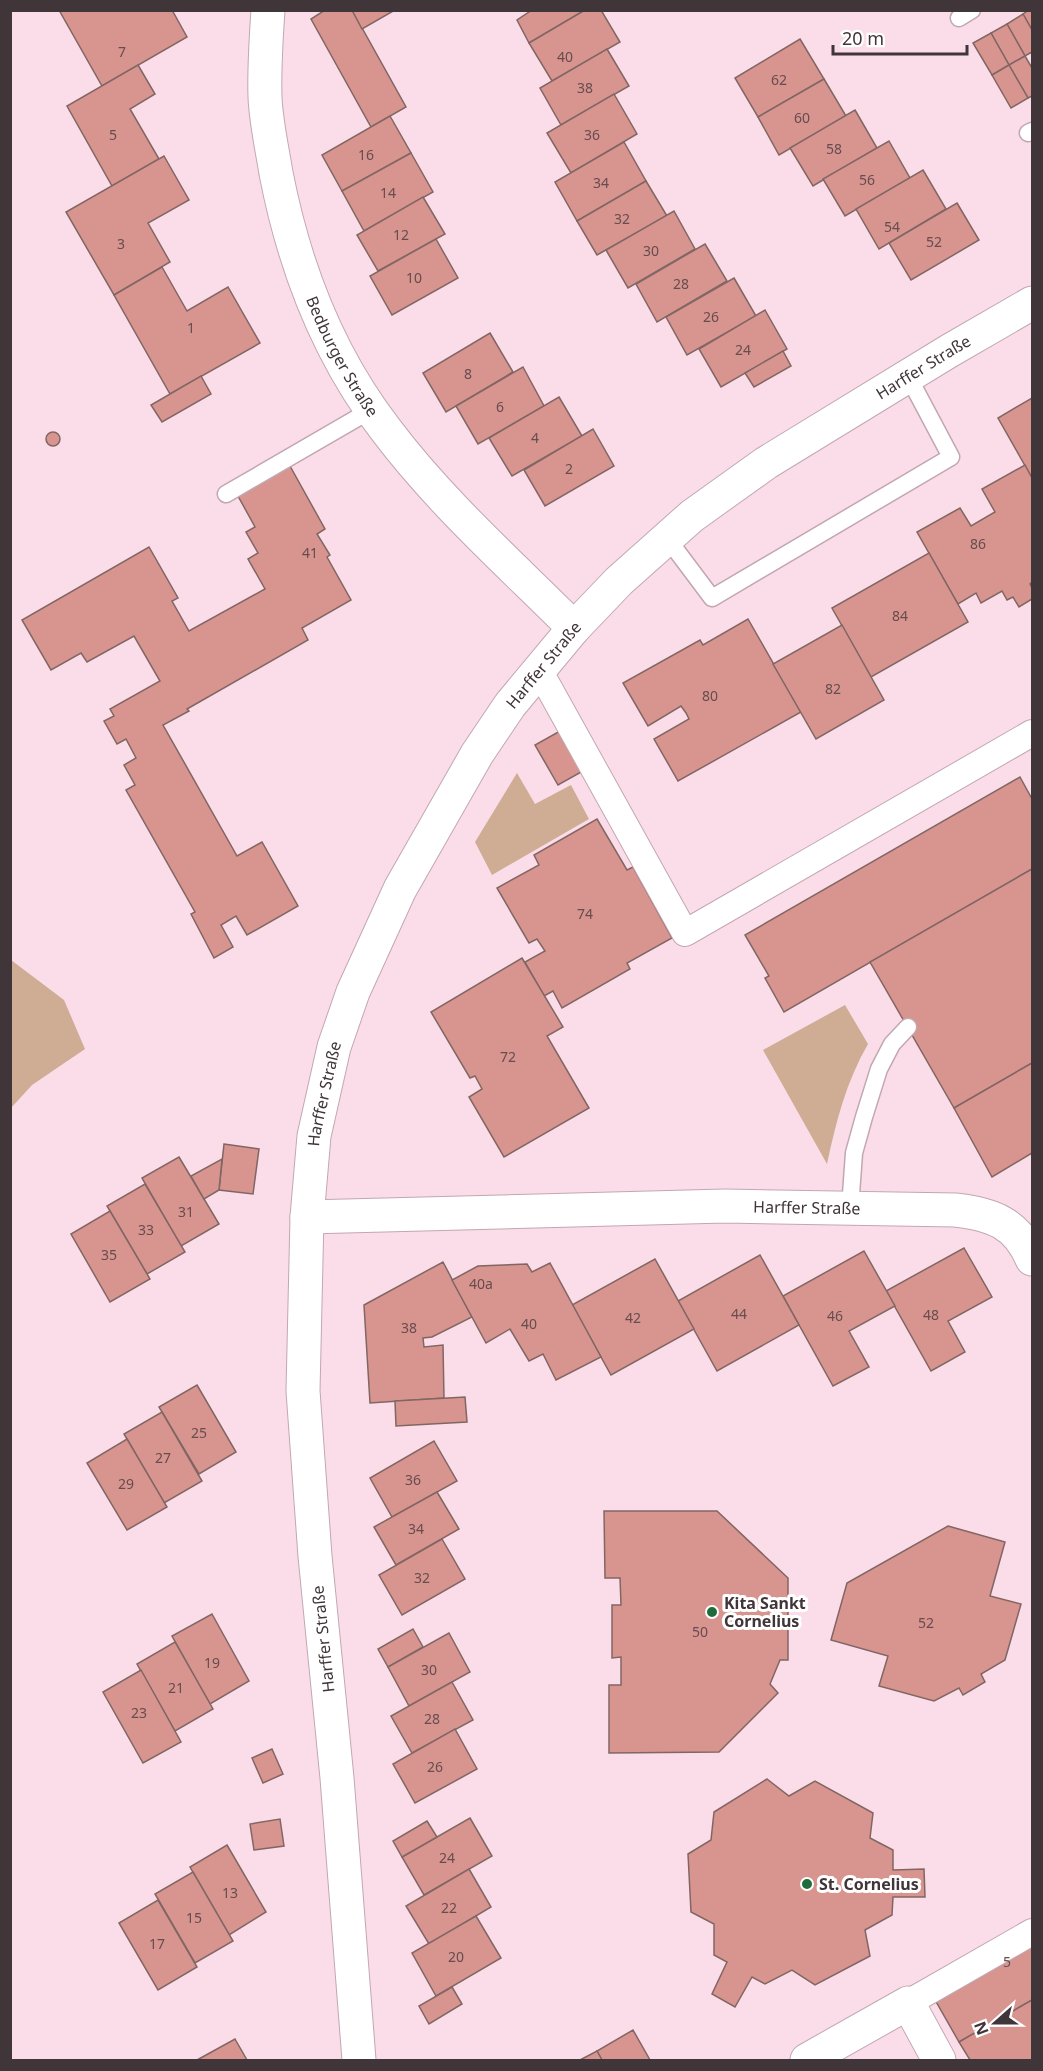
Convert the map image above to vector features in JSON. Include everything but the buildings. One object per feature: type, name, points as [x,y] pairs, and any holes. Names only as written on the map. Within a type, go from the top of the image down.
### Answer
[{"type":"street","name":"Bedburger Straße","points":[[268,10],[265,99],[271,145],[290,233],[317,313],[349,378],[391,437],[432,485],[574,628]]},
{"type":"street","name":"Harffer Straße","points":[[352,2057],[303,1391],[307,1217],[314,1136],[334,1047],[353,993],[400,889],[477,754],[510,705],[574,628],[619,581],[718,496],[766,463],[1032,303]]},
{"type":"street","points":[[539,670],[685,933],[1032,733]]},
{"type":"street","name":"Harffer Straße","points":[[307,1217],[725,1206],[955,1210],[978,1213],[1002,1221],[1018,1234],[1032,1259]]},
{"type":"street","points":[[807,2061],[1032,1932]]},
{"type":"street","points":[[908,2003],[939,2061]]},
{"type":"lane","points":[[667,538],[712,598],[951,457],[908,376]]},
{"type":"lane","points":[[226,494],[371,410]]},
{"type":"lane","points":[[850,1208],[854,1153],[864,1117],[884,1060],[892,1044],[908,1028]]},
{"type":"shaded area","points":[[517,773],[535,804],[571,785],[589,819],[492,875],[475,842]]},
{"type":"shaded area","points":[[11,960],[64,1000],[85,1049],[32,1085],[11,1108]]},
{"type":"shaded area","points":[[845,1005],[868,1044],[860,1058],[843,1102],[827,1164],[763,1050]]},
{"type":"place","name":"Kita Sankt Cornelius","points":[[712,1612]]},
{"type":"place","name":"St. Cornelius","points":[[807,1884]]}]
